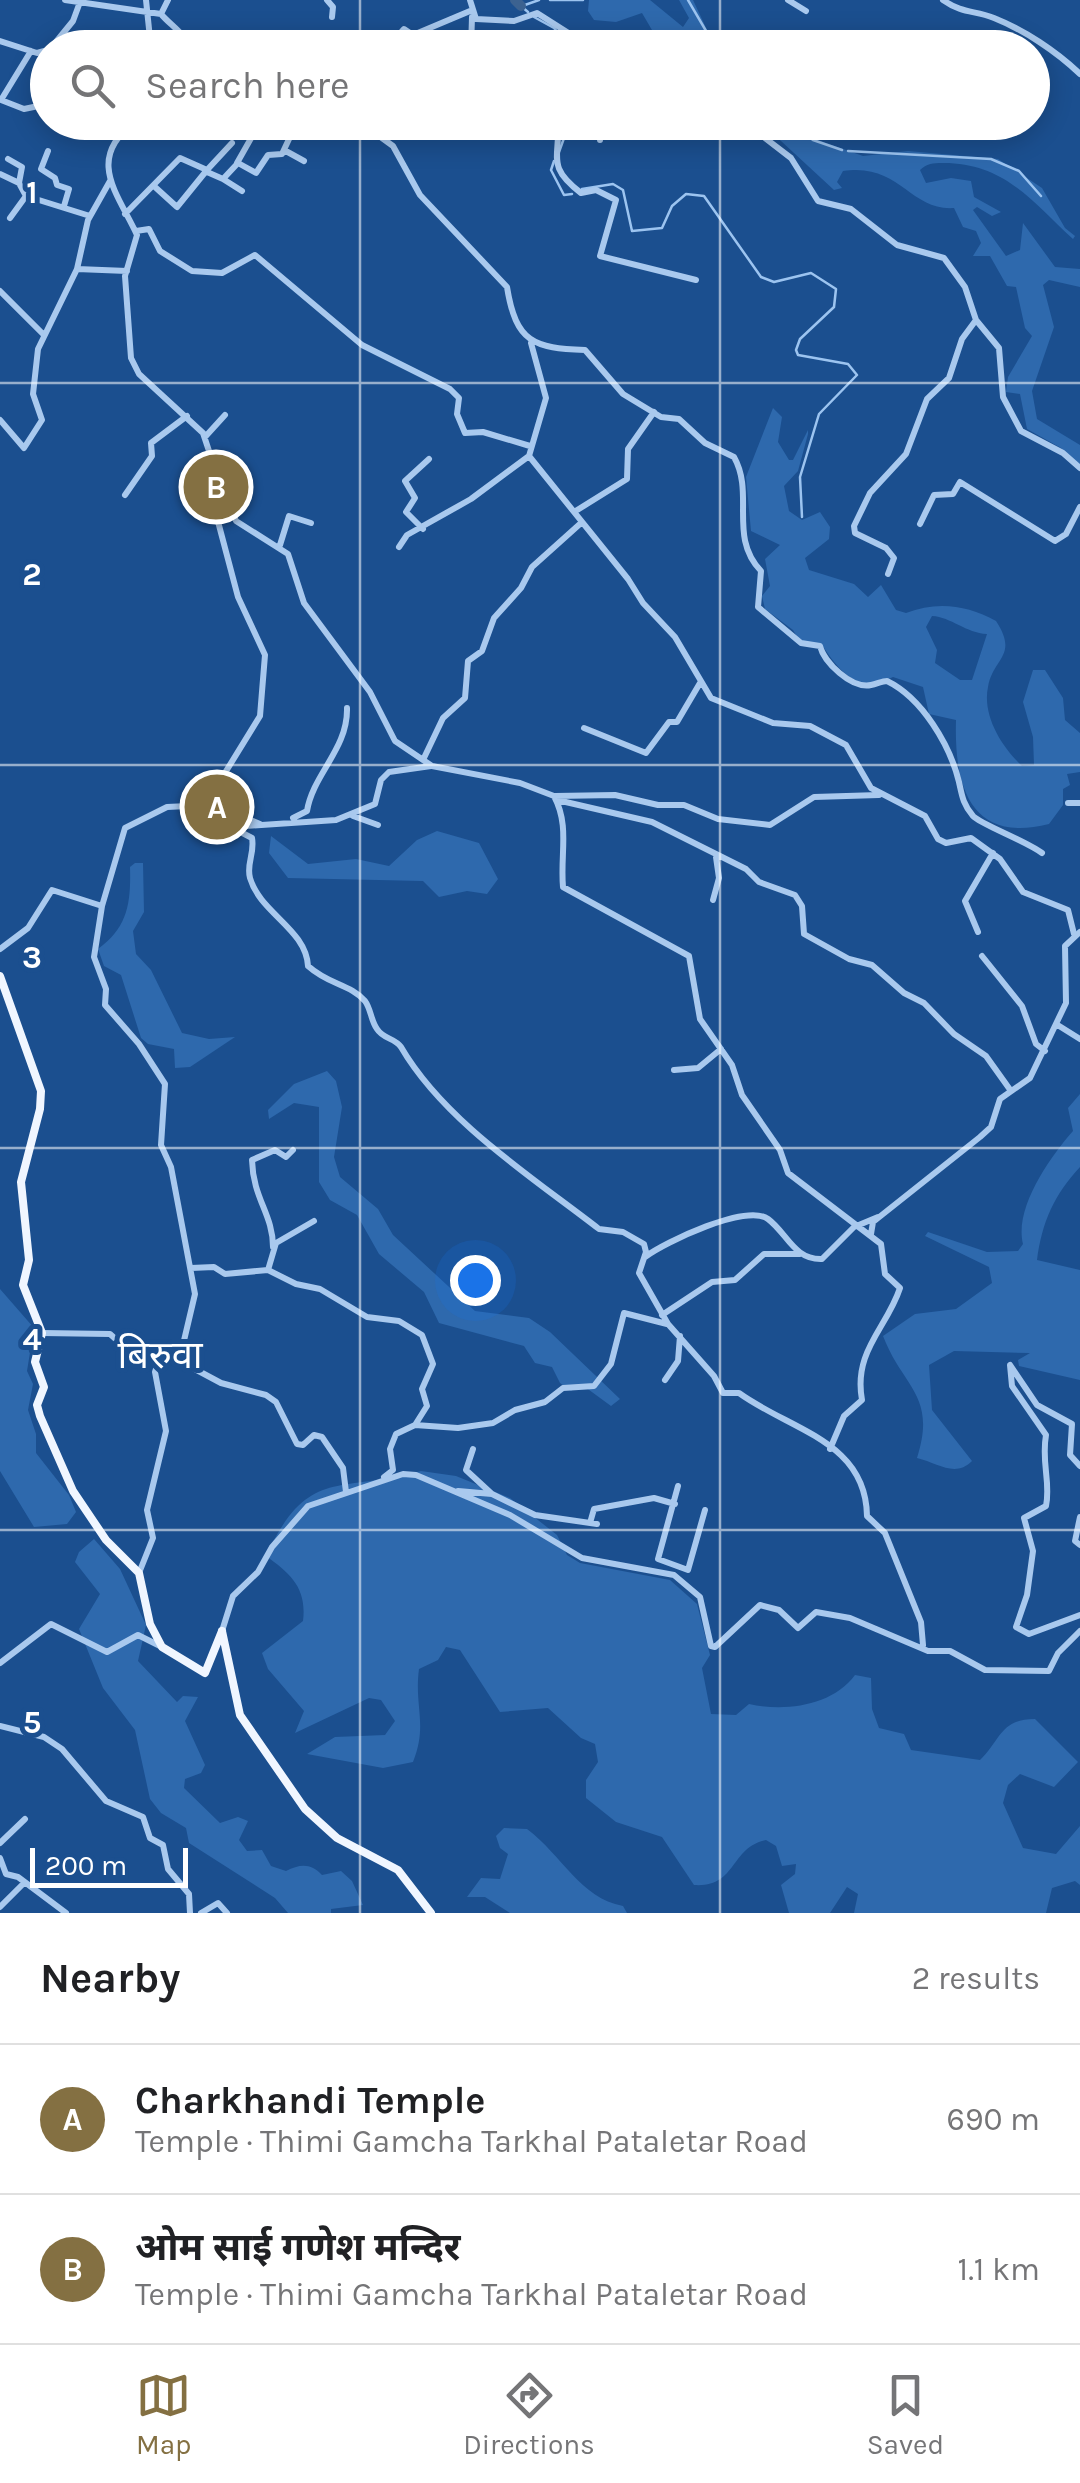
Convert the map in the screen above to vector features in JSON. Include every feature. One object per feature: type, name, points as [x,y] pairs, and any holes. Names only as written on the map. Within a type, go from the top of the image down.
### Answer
[{"type":"main road","points":[[0,976],[40,1091],[21,1182],[29,1260],[24,1285],[42,1334],[35,1362],[44,1387],[37,1405],[40,1416],[73,1491],[106,1540],[139,1573],[150,1624],[162,1647],[205,1674],[222,1631]]},
{"type":"main road","points":[[222,1631],[240,1714],[305,1809],[337,1838],[398,1870],[431,1913]]},
{"type":"street","points":[[65,0],[161,14],[174,30]]},
{"type":"street","points":[[146,0],[150,30]]},
{"type":"street","points":[[161,14],[168,0]]},
{"type":"street","points":[[327,0],[334,7],[332,16]]},
{"type":"street","points":[[470,0],[471,30]]},
{"type":"street","points":[[788,0],[806,12]]},
{"type":"street","points":[[942,0],[964,13],[1000,21],[1016,30]]},
{"type":"street","points":[[65,30],[80,2]]},
{"type":"street","points":[[425,30],[471,14],[502,22],[530,15],[558,30]]},
{"type":"street","points":[[0,41],[30,51]]},
{"type":"street","points":[[1050,49],[1080,74]]},
{"type":"street","points":[[30,53],[1,100],[30,108]]},
{"type":"street","points":[[120,140],[109,160],[110,180],[138,241],[127,271],[126,332],[133,364],[188,416],[205,438],[236,521],[280,545],[294,563],[296,588],[304,604],[370,692],[395,741],[432,766]]},
{"type":"street","points":[[223,179],[250,140]]},
{"type":"street","points":[[237,163],[256,173],[268,155],[277,156],[289,140]]},
{"type":"street","points":[[384,140],[392,146],[405,175],[430,205],[505,284],[508,306],[531,342],[546,398],[528,456],[407,535],[399,546]]},
{"type":"street","points":[[555,140],[553,156],[568,181],[581,193],[596,190],[616,200],[600,256],[696,280]]},
{"type":"street","points":[[768,140],[791,158],[818,200],[852,209],[897,245],[944,258],[965,287],[976,320],[999,348],[1003,397],[1021,431],[1063,453],[1080,468]]},
{"type":"street","points":[[155,187],[178,207],[232,143]]},
{"type":"street","points":[[284,150],[304,161]]},
{"type":"street","points":[[48,151],[41,169],[57,184],[70,189],[64,206]]},
{"type":"street","points":[[126,214],[181,158],[242,192]]},
{"type":"street","points":[[8,159],[22,167],[19,183]]},
{"type":"street","points":[[0,174],[19,183],[26,196],[90,216]]},
{"type":"street","points":[[0,420],[24,448],[38,430],[42,418],[32,394],[44,334],[77,269],[90,216],[110,180]]},
{"type":"street","points":[[10,218],[26,196]]},
{"type":"street","points":[[136,231],[149,229],[160,251],[192,271],[222,273],[255,255],[362,345],[450,389],[459,398],[458,414],[465,433],[498,435],[531,446]]},
{"type":"street","points":[[77,269],[127,271]]},
{"type":"street","points":[[0,292],[44,334]]},
{"type":"street","points":[[888,574],[894,558],[886,548],[856,533],[854,526],[870,493],[906,454],[928,399],[948,378],[962,339],[976,320]]},
{"type":"street","points":[[531,342],[552,350],[585,350],[623,394],[654,412],[678,419],[705,443],[737,461],[743,478],[740,526],[747,538],[749,558],[761,570],[758,606],[801,643],[820,646],[823,657],[852,680],[872,685],[888,681],[908,695],[927,714],[960,783],[959,796],[974,818],[1017,836],[1042,853]]},
{"type":"street","points":[[574,512],[626,480],[628,448],[654,412]]},
{"type":"street","points":[[205,438],[225,414]]},
{"type":"street","points":[[125,495],[152,456],[151,443],[188,416]]},
{"type":"street","points":[[528,456],[643,603],[675,637],[700,683],[722,706],[773,723],[810,726],[846,745],[871,788],[925,816],[938,839],[946,843],[971,838],[993,853],[1023,892],[1068,910],[1077,933],[1065,946],[1066,1003],[1030,1078],[1000,1100],[992,1127],[872,1222],[872,1235]]},
{"type":"street","points":[[423,528],[406,512],[414,498],[405,481],[429,459]]},
{"type":"street","points":[[214,468],[216,514],[238,597],[265,655],[260,716],[212,794],[214,816]]},
{"type":"street","points":[[920,524],[934,495],[953,494],[960,482],[1048,540],[1066,534],[1080,507]]},
{"type":"street","points":[[280,545],[288,516],[311,522]]},
{"type":"street","points":[[423,760],[443,718],[464,698],[468,661],[482,650],[501,606],[521,588],[532,567],[581,523]]},
{"type":"street","points":[[584,728],[646,753],[666,724],[676,722],[700,683]]},
{"type":"street","points":[[287,820],[307,811],[310,794],[336,753],[347,708]]},
{"type":"street","points":[[352,816],[376,804],[388,772],[409,766],[432,766],[520,783],[555,798],[652,822],[746,869],[759,882],[795,895],[802,906],[804,934],[849,959],[872,965],[904,993],[924,1003],[954,1034],[986,1056],[1011,1091]]},
{"type":"street","points":[[555,798],[615,795],[658,806],[684,805],[710,818],[770,825],[814,797],[881,795]]},
{"type":"street","points":[[555,798],[566,836],[560,858],[563,887],[689,956],[700,1018],[720,1048],[742,1095],[780,1150],[788,1173],[881,1244],[886,1274],[900,1288],[892,1313],[876,1328],[867,1350],[862,1400],[844,1416],[830,1450]]},
{"type":"street","points":[[1068,804],[1080,802]]},
{"type":"street","points":[[139,1573],[152,1538],[146,1510],[166,1432],[155,1372],[182,1349],[194,1305],[191,1268],[171,1167],[161,1145],[164,1084],[139,1044],[105,1005],[106,989],[94,957],[102,906],[125,828],[167,808],[188,806],[252,838],[248,875],[256,892],[307,950],[308,966],[326,984],[349,987],[367,1003],[376,1029],[395,1040],[404,1058],[472,1131],[599,1229],[638,1238],[646,1249],[639,1273],[668,1324],[722,1393],[735,1390],[851,1461],[864,1484],[867,1516],[885,1532],[921,1622],[922,1645]]},
{"type":"street","points":[[246,812],[236,812],[261,824]]},
{"type":"street","points":[[231,827],[352,816],[378,824]]},
{"type":"street","points":[[978,932],[965,902],[993,853]]},
{"type":"street","points":[[713,900],[719,878],[716,856]]},
{"type":"street","points":[[0,950],[28,928],[52,890],[102,906]]},
{"type":"street","points":[[982,956],[1022,1006],[1036,1044],[1044,1051]]},
{"type":"street","points":[[1056,1024],[1080,1039]]},
{"type":"street","points":[[674,1070],[698,1068],[720,1048]]},
{"type":"street","points":[[268,1270],[273,1248],[270,1222],[254,1192],[252,1160],[275,1150],[286,1157],[293,1150]]},
{"type":"street","points":[[644,1258],[732,1215],[757,1214],[766,1217],[802,1254]]},
{"type":"street","points":[[662,1315],[712,1282],[735,1280],[764,1254],[802,1254],[822,1259],[854,1227],[884,1216]]},
{"type":"street","points":[[273,1248],[314,1221]]},
{"type":"street","points":[[191,1268],[214,1267],[225,1274],[268,1270],[296,1284],[320,1289],[367,1317],[399,1321],[422,1336],[432,1364],[422,1389],[429,1401],[415,1425]]},
{"type":"street","points":[[382,1479],[392,1470],[390,1449],[396,1434],[415,1425],[458,1428],[493,1424],[515,1410],[546,1402],[564,1388],[594,1386],[611,1364],[624,1312],[668,1324]]},
{"type":"street","points":[[42,1334],[110,1334],[120,1343],[163,1352],[221,1383],[266,1395],[276,1402],[300,1446],[319,1434],[343,1468],[346,1492]]},
{"type":"street","points":[[665,1380],[678,1361],[680,1336]]},
{"type":"street","points":[[1080,1466],[1070,1455],[1072,1424],[1037,1405],[1010,1365],[1012,1386],[1046,1435],[1041,1460],[1048,1494],[1046,1506],[1024,1518],[1034,1551],[1027,1595],[1016,1626],[1030,1634],[1080,1615]]},
{"type":"street","points":[[473,1449],[466,1470],[492,1494],[535,1515],[594,1524],[594,1509],[654,1498],[674,1504]]},
{"type":"street","points":[[222,1631],[233,1596],[258,1572],[272,1547],[308,1506],[382,1479],[416,1475],[510,1515],[582,1558],[674,1575],[700,1597],[710,1646],[716,1647],[758,1606],[766,1604],[798,1628],[816,1612],[850,1618],[910,1644],[922,1645],[928,1651],[950,1651],[985,1670],[1043,1672],[1080,1632]]},
{"type":"street","points":[[678,1486],[658,1558],[688,1570],[706,1510]]},
{"type":"street","points":[[452,1492],[492,1494]]},
{"type":"street","points":[[1080,1517],[1075,1541],[1080,1546]]},
{"type":"street","points":[[0,1663],[22,1641],[51,1624],[98,1650],[115,1649],[130,1636],[138,1635],[162,1647]]},
{"type":"street","points":[[0,1726],[44,1736],[62,1748],[106,1801],[143,1818],[150,1838],[164,1845],[168,1870],[188,1894],[190,1913]]},
{"type":"street","points":[[0,1843],[24,1820]]},
{"type":"street","points":[[0,1858],[4,1871],[66,1913]]},
{"type":"street","points":[[0,1907],[24,1883]]},
{"type":"street","points":[[202,1913],[218,1903],[227,1913]]},
{"type":"shaded area","points":[[589,0],[650,0],[683,27],[689,18],[679,0],[693,0],[707,30],[652,30],[642,13],[616,22],[594,20],[588,11]]},
{"type":"shaded area","points":[[780,140],[818,140],[863,156],[908,151],[998,159],[1042,188],[1065,228],[1075,236],[1073,239],[1032,200],[988,171],[949,163],[930,164],[920,170],[926,183],[951,178],[971,181],[974,197],[1001,212],[992,216],[977,207],[973,210],[1006,256],[1020,250],[1023,223],[1055,267],[1080,269],[1080,287],[1049,280],[1043,285],[1054,327],[1032,391],[1037,419],[1080,445],[1080,466],[1061,448],[1027,429],[1020,394],[1006,392],[1008,377],[1032,336],[1025,328],[1016,287],[1007,286],[990,256],[973,256],[981,243],[976,231],[963,227],[954,208],[926,202],[878,173],[843,171],[837,182],[842,188],[834,190]]},
{"type":"shaded area","points":[[773,408],[782,417],[778,442],[789,460],[793,460],[808,430],[798,471],[784,486],[789,511],[802,520],[820,512],[830,527],[829,539],[805,558],[809,570],[854,584],[868,597],[881,585],[896,610],[906,613],[952,606],[996,621],[1005,650],[988,687],[988,709],[1001,740],[1022,766],[1034,765],[1033,737],[1023,702],[1033,670],[1045,670],[1063,698],[1065,720],[1080,733],[1080,772],[1067,774],[1070,785],[1063,789],[1063,805],[1049,824],[1022,828],[984,817],[964,787],[956,720],[929,714],[923,687],[893,677],[871,683],[853,679],[824,648],[799,640],[793,630],[765,609],[762,596],[770,586],[765,559],[780,545],[751,531],[746,477]],"holes":[[[932,616],[987,634],[972,680],[960,680],[935,663],[937,650],[926,627]]]},
{"type":"shaded area","points":[[437,831],[479,843],[498,879],[487,894],[467,891],[439,897],[423,881],[288,878],[269,853],[271,836],[308,864],[356,859],[389,866],[417,840]]},
{"type":"shaded area","points":[[143,863],[144,912],[133,931],[136,954],[151,970],[182,1033],[209,1039],[235,1037],[190,1067],[175,1068],[174,1049],[148,1044],[141,1038],[121,975],[104,966],[98,949],[122,923],[130,892],[130,867]]},
{"type":"shaded area","points":[[327,1071],[336,1081],[342,1107],[334,1157],[340,1177],[378,1209],[393,1235],[475,1311],[529,1318],[550,1332],[620,1399],[611,1406],[581,1384],[571,1391],[560,1383],[552,1367],[535,1363],[524,1346],[439,1323],[424,1292],[379,1254],[357,1215],[330,1200],[319,1182],[319,1107],[294,1103],[269,1119],[268,1110],[294,1084]]},
{"type":"shaded area","points":[[1080,1094],[1080,1167],[1051,1210],[1037,1260],[1080,1270],[1080,1380],[1019,1366],[1018,1360],[1030,1353],[954,1351],[929,1365],[932,1410],[972,1461],[953,1469],[917,1458],[923,1420],[920,1405],[883,1336],[915,1314],[956,1309],[992,1283],[989,1267],[925,1236],[928,1232],[987,1252],[1018,1251],[1023,1244],[1029,1199],[1073,1131],[1068,1108]]},
{"type":"shaded area","points":[[0,1289],[34,1328],[27,1371],[33,1384],[28,1410],[36,1434],[36,1453],[69,1495],[76,1512],[67,1524],[34,1527],[0,1471]]},
{"type":"shaded area","points":[[421,1471],[456,1476],[510,1498],[557,1535],[567,1555],[580,1563],[670,1580],[697,1604],[710,1655],[702,1668],[711,1714],[736,1715],[749,1704],[807,1704],[834,1694],[855,1675],[871,1678],[872,1709],[879,1728],[904,1734],[911,1750],[980,1760],[1008,1727],[1035,1719],[1078,1762],[1054,1787],[1020,1774],[1008,1785],[1003,1803],[1023,1848],[1056,1854],[1080,1826],[1080,1885],[1075,1881],[1052,1888],[1046,1913],[854,1913],[858,1894],[847,1887],[830,1913],[789,1913],[781,1885],[795,1874],[796,1864],[782,1866],[776,1846],[766,1840],[746,1850],[718,1880],[694,1885],[662,1837],[616,1822],[586,1798],[586,1780],[598,1762],[595,1744],[581,1738],[548,1708],[500,1712],[460,1650],[446,1647],[438,1660],[419,1669],[420,1737],[413,1762],[383,1768],[307,1754],[335,1737],[385,1735],[395,1721],[381,1700],[369,1698],[295,1733],[304,1711],[268,1669],[262,1653],[303,1621],[304,1609],[300,1591],[290,1576],[266,1556],[281,1527],[312,1496],[328,1488]]},
{"type":"shaded area","points":[[94,1539],[120,1569],[146,1625],[138,1661],[177,1702],[183,1696],[198,1697],[185,1721],[205,1765],[201,1773],[185,1779],[184,1788],[220,1823],[238,1817],[248,1821],[239,1840],[247,1851],[262,1850],[271,1866],[286,1871],[305,1866],[322,1875],[341,1871],[352,1881],[363,1905],[331,1909],[331,1913],[288,1913],[275,1898],[189,1843],[186,1828],[161,1813],[150,1799],[135,1730],[103,1688],[79,1629],[100,1594],[75,1562],[79,1552]]},
{"type":"shaded area","points":[[504,1828],[527,1829],[583,1885],[623,1906],[627,1913],[510,1913],[485,1897],[467,1897],[481,1878],[500,1879],[508,1854],[500,1848],[496,1836]]},
{"type":"waterway","points":[[515,0],[521,6]]},
{"type":"waterway","points":[[522,6],[539,0]]},
{"type":"waterway","points":[[550,0],[583,0]]},
{"type":"waterway","points":[[688,0],[706,30]]},
{"type":"waterway","points":[[521,6],[528,12]]},
{"type":"waterway","points":[[534,17],[556,30]]},
{"type":"waterway","points":[[559,152],[563,140]]},
{"type":"waterway","points":[[813,140],[842,150]]},
{"type":"waterway","points":[[848,151],[991,159],[1019,171],[1041,196]]},
{"type":"waterway","points":[[554,161],[551,170],[564,195],[572,194]]},
{"type":"waterway","points":[[582,189],[613,184],[623,190],[632,231],[662,228],[672,206],[686,194],[704,196],[761,277],[774,282],[811,273],[836,289],[834,307],[800,339],[796,350],[798,355],[848,364],[857,375],[819,414],[800,477],[802,517]]},
{"type":"place","name":"ओम साई गणेश मन्दिर","points":[[216,487]]},
{"type":"place","name":"Charkhandi Temple","points":[[217,807]]},
{"type":"district","name":"बिरुवा","points":[[160,1355]]}]
